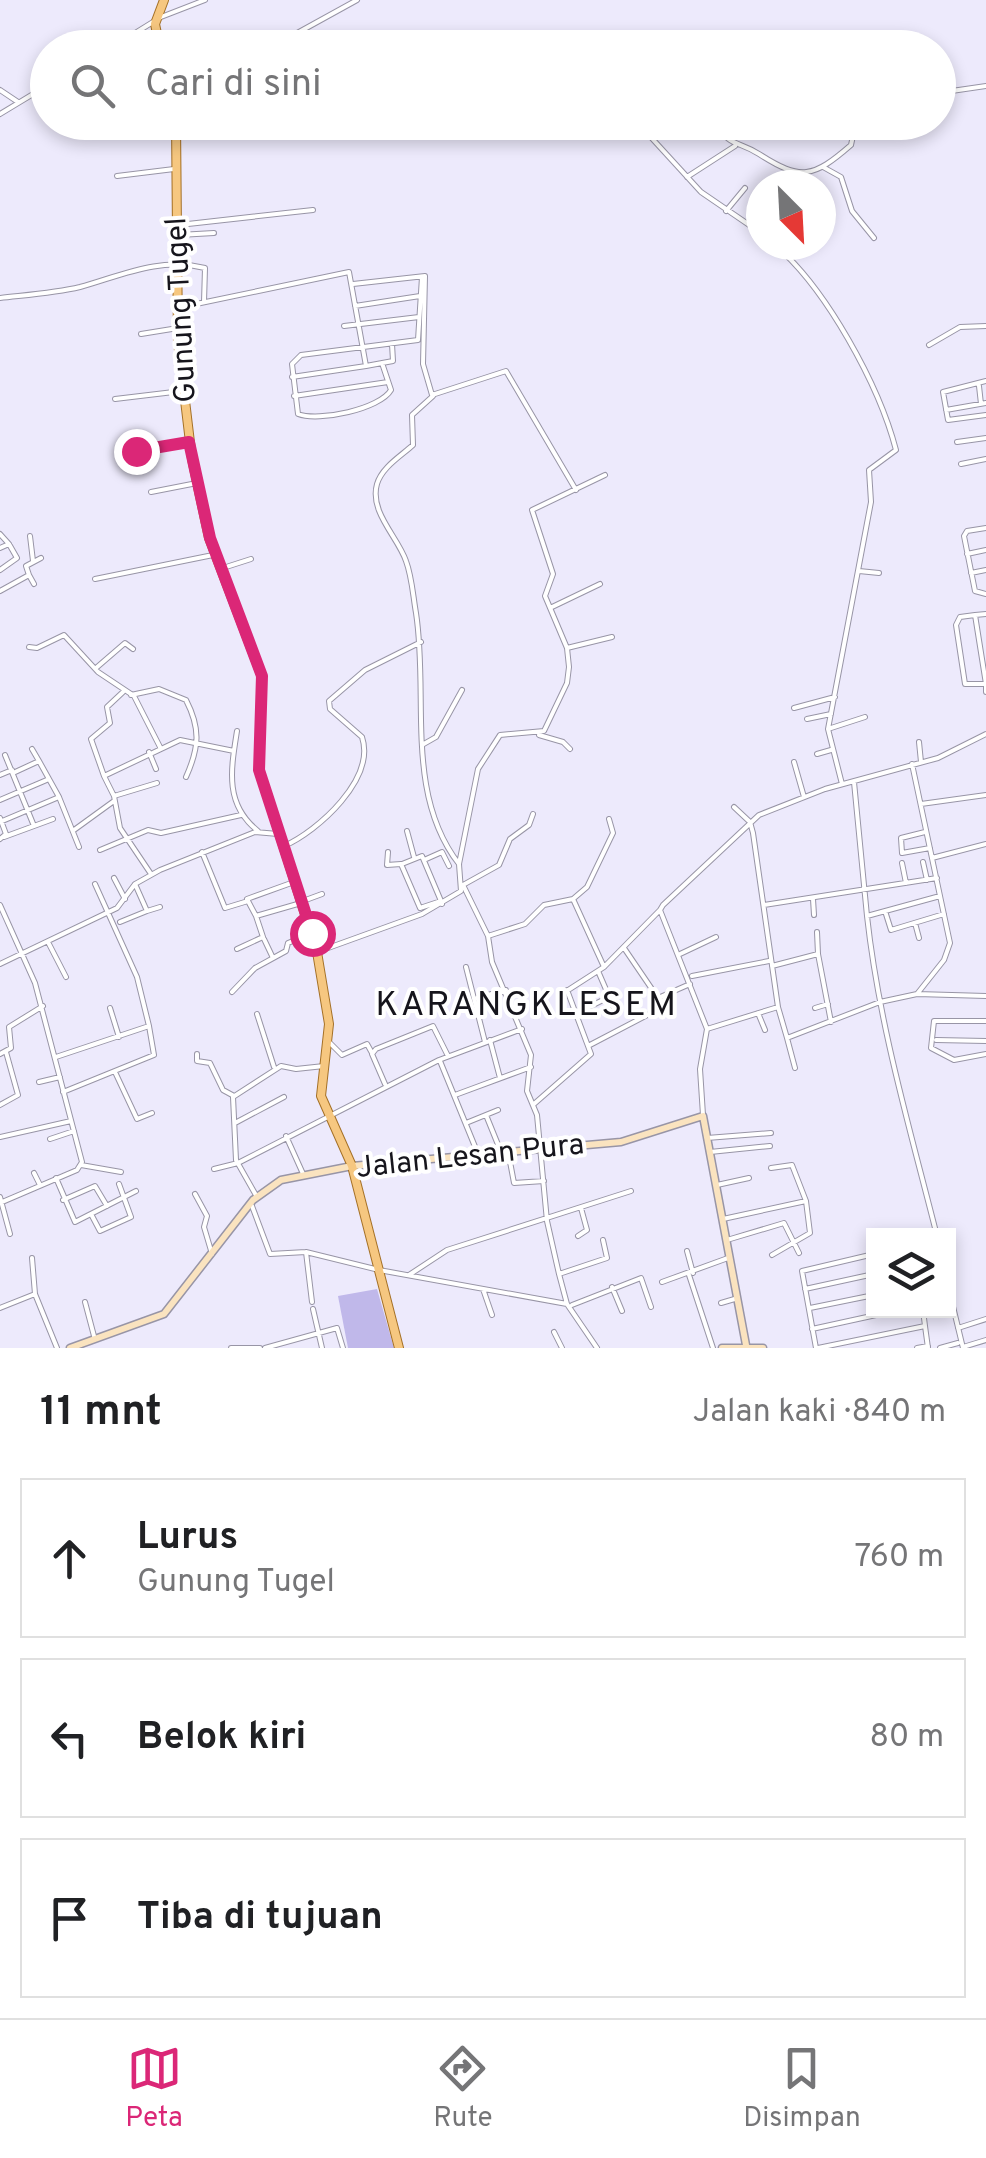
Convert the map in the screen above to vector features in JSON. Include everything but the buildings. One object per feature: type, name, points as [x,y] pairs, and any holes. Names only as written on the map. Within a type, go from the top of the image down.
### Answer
[{"type":"main road","points":[[157,30],[156,20],[164,0]]},
{"type":"main road","name":"Gunung Tugel","points":[[175,140],[178,328],[182,391],[196,483],[215,555],[262,676],[258,766],[317,952],[330,1042]]},
{"type":"main road","points":[[330,1042],[320,1090],[352,1166],[400,1348]]},
{"type":"street","points":[[140,30],[204,0]]},
{"type":"street","points":[[303,30],[357,0]]},
{"type":"street","points":[[956,90],[986,86]]},
{"type":"street","points":[[0,90],[18,102]]},
{"type":"street","points":[[0,114],[30,95]]},
{"type":"street","points":[[653,140],[687,178],[746,224]]},
{"type":"street","points":[[730,140],[790,172],[806,174],[823,167],[851,146],[852,140]]},
{"type":"street","points":[[687,178],[735,146]]},
{"type":"street","points":[[823,167],[841,177],[852,212],[874,238]]},
{"type":"street","points":[[116,176],[174,169]]},
{"type":"street","points":[[726,211],[746,188]]},
{"type":"street","points":[[175,230],[314,210]]},
{"type":"street","points":[[175,230],[214,232]]},
{"type":"street","points":[[788,260],[832,313],[892,436],[895,452],[869,470],[871,502],[828,729],[842,784]]},
{"type":"street","points":[[0,298],[78,288],[126,269],[175,264],[204,268],[204,302]]},
{"type":"street","points":[[177,308],[344,270],[351,274],[366,366]]},
{"type":"street","points":[[353,284],[422,276]]},
{"type":"street","points":[[382,364],[392,392],[386,398],[314,416],[298,414],[293,361],[308,352],[418,340],[422,276]]},
{"type":"street","points":[[422,276],[428,282],[424,364],[434,396]]},
{"type":"street","points":[[355,306],[421,296]]},
{"type":"street","points":[[344,326],[420,317]]},
{"type":"street","points":[[929,345],[960,327],[986,326]]},
{"type":"street","points":[[141,334],[178,328]]},
{"type":"street","points":[[292,377],[394,361],[392,343]]},
{"type":"street","points":[[459,864],[438,834],[422,745],[420,642],[406,560],[384,522],[377,484],[413,444],[412,414],[434,396],[506,370],[576,490]]},
{"type":"street","points":[[294,396],[388,382]]},
{"type":"street","points":[[986,382],[944,389],[945,410],[950,420],[986,415]]},
{"type":"street","points":[[945,410],[983,403],[978,386]]},
{"type":"street","points":[[115,399],[182,391]]},
{"type":"street","points":[[958,442],[986,438]]},
{"type":"street","points":[[136,451],[189,442]]},
{"type":"street","points":[[961,464],[986,459]]},
{"type":"street","points":[[538,734],[546,728],[567,683],[567,648],[545,593],[553,574],[532,510],[606,475]]},
{"type":"street","points":[[151,492],[196,483]]},
{"type":"street","points":[[986,528],[965,533],[978,595],[986,594]]},
{"type":"street","points":[[0,534],[17,560],[0,570]]},
{"type":"street","points":[[30,536],[34,561]]},
{"type":"street","points":[[0,548],[9,544]]},
{"type":"street","points":[[967,554],[986,550]]},
{"type":"street","points":[[96,579],[215,555]]},
{"type":"street","points":[[34,584],[26,566],[42,558]]},
{"type":"street","points":[[221,569],[251,558]]},
{"type":"street","points":[[971,573],[986,570]]},
{"type":"street","points":[[858,571],[879,573]]},
{"type":"street","points":[[0,591],[29,575]]},
{"type":"street","points":[[550,608],[600,584]]},
{"type":"street","points":[[986,614],[956,621],[966,684],[986,684]]},
{"type":"street","points":[[974,615],[986,692]]},
{"type":"street","points":[[29,647],[37,648],[62,634],[123,692],[131,695],[159,688],[180,694],[198,724],[198,744],[186,777]]},
{"type":"street","points":[[567,648],[612,636]]},
{"type":"street","points":[[283,847],[307,835],[334,813],[364,753],[362,737],[330,708],[329,701],[365,670],[420,642]]},
{"type":"street","points":[[95,668],[125,643],[133,649]]},
{"type":"street","points":[[422,745],[436,737],[462,690]]},
{"type":"street","points":[[123,692],[107,707],[110,723],[91,739],[129,841],[150,874]]},
{"type":"street","points":[[131,695],[160,747]]},
{"type":"street","points":[[794,708],[834,697]]},
{"type":"street","points":[[806,720],[831,714]]},
{"type":"street","points":[[828,729],[865,717]]},
{"type":"street","points":[[237,731],[232,792],[241,816],[258,832]]},
{"type":"street","points":[[570,749],[563,742],[538,734],[506,733],[498,737],[478,769],[459,864],[462,885],[488,936],[492,962],[522,1029],[531,1067],[527,1088],[536,1102],[542,1147],[547,1221],[559,1274],[569,1305],[597,1348]]},
{"type":"street","points":[[536,1102],[589,1058],[588,1046],[564,992],[601,969],[624,948],[750,822],[804,796],[921,762],[986,734]]},
{"type":"street","points":[[104,776],[180,740],[234,751]]},
{"type":"street","points":[[918,742],[921,762]]},
{"type":"street","points":[[32,749],[59,797],[80,847]]},
{"type":"street","points":[[817,754],[832,750]]},
{"type":"street","points":[[149,752],[156,768]]},
{"type":"street","points":[[5,755],[34,826]]},
{"type":"street","points":[[0,776],[39,761]]},
{"type":"street","points":[[794,762],[804,796]]},
{"type":"street","points":[[912,764],[950,948],[917,994]]},
{"type":"street","points":[[0,800],[49,779]]},
{"type":"street","points":[[854,780],[880,1002],[893,1069],[935,1228]]},
{"type":"street","points":[[74,830],[114,798],[157,783]]},
{"type":"street","points":[[920,804],[986,795]]},
{"type":"street","points":[[52,819],[2,838],[0,820],[59,797]]},
{"type":"street","points":[[734,807],[750,822],[770,964],[795,1068]]},
{"type":"street","points":[[317,952],[385,928],[459,894],[462,885],[499,865],[510,839],[529,825],[533,814]]},
{"type":"street","points":[[100,850],[148,830],[160,833],[241,816]]},
{"type":"street","points":[[488,936],[525,924],[544,905],[573,899],[589,885],[613,833],[610,819]]},
{"type":"street","points":[[407,830],[414,857]]},
{"type":"street","points":[[0,964],[106,913],[126,900],[135,884],[150,874],[258,832],[278,834]]},
{"type":"street","points":[[926,832],[901,838],[899,847],[901,853],[930,848]]},
{"type":"street","points":[[932,858],[986,844]]},
{"type":"street","points":[[202,852],[225,908],[294,882]]},
{"type":"street","points":[[388,852],[389,867],[442,852],[449,866]]},
{"type":"street","points":[[424,860],[442,902]]},
{"type":"street","points":[[923,862],[927,880]]},
{"type":"street","points":[[902,863],[906,884]]},
{"type":"street","points":[[402,864],[420,908],[442,902]]},
{"type":"street","points":[[114,878],[126,900]]},
{"type":"street","points":[[762,906],[937,878]]},
{"type":"street","points":[[886,880],[887,888]]},
{"type":"street","points":[[63,1092],[156,1053],[138,977],[95,884]]},
{"type":"street","points":[[135,884],[148,911]]},
{"type":"street","points":[[256,916],[322,894]]},
{"type":"street","points":[[867,916],[940,896]]},
{"type":"street","points":[[573,899],[614,1008]]},
{"type":"street","points":[[813,900],[814,914]]},
{"type":"street","points":[[245,902],[251,904],[272,958]]},
{"type":"street","points":[[0,905],[42,1006],[82,1165]]},
{"type":"street","points":[[120,922],[160,907]]},
{"type":"street","points":[[660,910],[680,954],[706,1035],[700,1069],[703,1116],[746,1346]]},
{"type":"street","points":[[885,911],[894,941]]},
{"type":"street","points":[[891,930],[944,914]]},
{"type":"street","points":[[382,918],[385,928]]},
{"type":"street","points":[[915,923],[918,938]]},
{"type":"street","points":[[818,932],[818,954],[831,1022]]},
{"type":"street","points":[[232,992],[272,958],[286,952],[288,943],[312,933]]},
{"type":"street","points":[[680,954],[716,937]]},
{"type":"street","points":[[237,949],[264,938]]},
{"type":"street","points":[[48,942],[66,977]]},
{"type":"street","points":[[588,1046],[659,1006],[658,998],[624,948]]},
{"type":"street","points":[[692,976],[818,954]]},
{"type":"street","points":[[466,966],[500,1078]]},
{"type":"street","points":[[658,998],[690,984]]},
{"type":"street","points":[[475,998],[506,990]]},
{"type":"street","points":[[786,1038],[880,1002],[917,994],[986,996]]},
{"type":"street","points":[[574,1015],[609,998]]},
{"type":"street","points":[[815,1008],[828,1004]]},
{"type":"street","points":[[0,1105],[18,1095],[3,1053],[12,1046],[8,1028],[42,1006]]},
{"type":"street","points":[[706,1035],[778,1007]]},
{"type":"street","points":[[110,1008],[120,1037]]},
{"type":"street","points":[[758,1013],[765,1030]]},
{"type":"street","points":[[257,1014],[274,1069]]},
{"type":"street","points":[[986,1021],[934,1021],[932,1052],[949,1060],[986,1054]]},
{"type":"street","points":[[56,1057],[149,1026]]},
{"type":"street","points":[[372,1053],[433,1026],[448,1056]]},
{"type":"street","points":[[214,1169],[238,1163],[328,1113],[439,1060],[522,1029]]},
{"type":"street","points":[[934,1040],[986,1041]]},
{"type":"street","points":[[330,1042],[342,1054],[366,1044],[386,1085]]},
{"type":"street","points":[[196,1054],[197,1061],[210,1063],[223,1090],[234,1096]]},
{"type":"street","points":[[439,1060],[478,1154]]},
{"type":"street","points":[[324,1066],[296,1069],[286,1064],[274,1069],[234,1096],[230,1108],[238,1163],[270,1254],[306,1252],[379,1270],[569,1305],[640,1278],[651,1307]]},
{"type":"street","points":[[454,1095],[531,1067]]},
{"type":"street","points":[[114,1070],[136,1120],[152,1114]]},
{"type":"street","points":[[39,1082],[60,1077]]},
{"type":"street","points":[[235,1124],[284,1097]]},
{"type":"street","points":[[466,1122],[498,1110]]},
{"type":"street","points":[[486,1115],[514,1183],[544,1181]]},
{"type":"street","name":"Jalan Lesan Pura","points":[[70,1348],[161,1317],[254,1200],[277,1182],[352,1166],[624,1141],[659,1126],[703,1116]]},
{"type":"street","points":[[0,1138],[71,1121]]},
{"type":"street","points":[[50,1139],[74,1131]]},
{"type":"street","points":[[707,1138],[771,1132]]},
{"type":"street","points":[[286,1136],[304,1176]]},
{"type":"street","points":[[710,1152],[770,1146]]},
{"type":"street","points":[[10,1234],[1,1201],[82,1165],[121,1172]]},
{"type":"street","points":[[771,1168],[792,1165],[806,1200],[810,1233],[772,1255]]},
{"type":"street","points":[[34,1173],[40,1185]]},
{"type":"street","points":[[56,1178],[75,1222],[136,1191]]},
{"type":"street","points":[[717,1185],[749,1178]]},
{"type":"street","points":[[91,1214],[100,1231],[132,1215],[119,1184]]},
{"type":"street","points":[[63,1200],[95,1186],[107,1206]]},
{"type":"street","points":[[409,1275],[448,1250],[632,1191]]},
{"type":"street","points":[[196,1194],[206,1216],[204,1227],[212,1254]]},
{"type":"street","points":[[723,1219],[806,1200]]},
{"type":"street","points":[[578,1236],[587,1230],[580,1208]]},
{"type":"street","points":[[727,1240],[783,1223],[799,1253]]},
{"type":"street","points":[[559,1274],[607,1258],[603,1240]]},
{"type":"street","points":[[686,1251],[712,1348]]},
{"type":"street","points":[[306,1252],[312,1302]]},
{"type":"street","points":[[662,1282],[731,1256]]},
{"type":"street","points":[[866,1256],[803,1269],[817,1348],[925,1326]]},
{"type":"street","points":[[32,1258],[35,1294],[58,1348]]},
{"type":"street","points":[[805,1289],[866,1276]]},
{"type":"street","points":[[612,1287],[622,1311]]},
{"type":"street","points":[[483,1289],[492,1315]]},
{"type":"street","points":[[0,1308],[35,1294]]},
{"type":"street","points":[[808,1309],[866,1297]]},
{"type":"street","points":[[722,1303],[738,1298]]},
{"type":"street","points":[[84,1302],[95,1340]]},
{"type":"street","points":[[313,1309],[322,1348]]},
{"type":"street","points":[[812,1329],[866,1317]]},
{"type":"street","points":[[917,1348],[928,1347],[924,1318]]},
{"type":"street","points":[[956,1318],[962,1346]]},
{"type":"street","points":[[958,1328],[986,1319]]},
{"type":"street","points":[[231,1348],[280,1346],[338,1329],[343,1348]]},
{"type":"street","points":[[554,1332],[562,1348]]},
{"type":"street","points":[[300,1339],[302,1348]]},
{"type":"street","points":[[940,1348],[986,1340]]},
{"type":"street","points":[[832,1346],[840,1348]]},
{"type":"street","points":[[722,1348],[763,1348]]},
{"type":"shaded area","points":[[377,1289],[394,1348],[348,1348],[338,1296]]},
{"type":"district","name":"KARANGKLESEM","points":[[527,1003]]},
{"type":"route","points":[[136,451],[189,442],[215,555],[262,676],[259,770],[312,933]]}]
